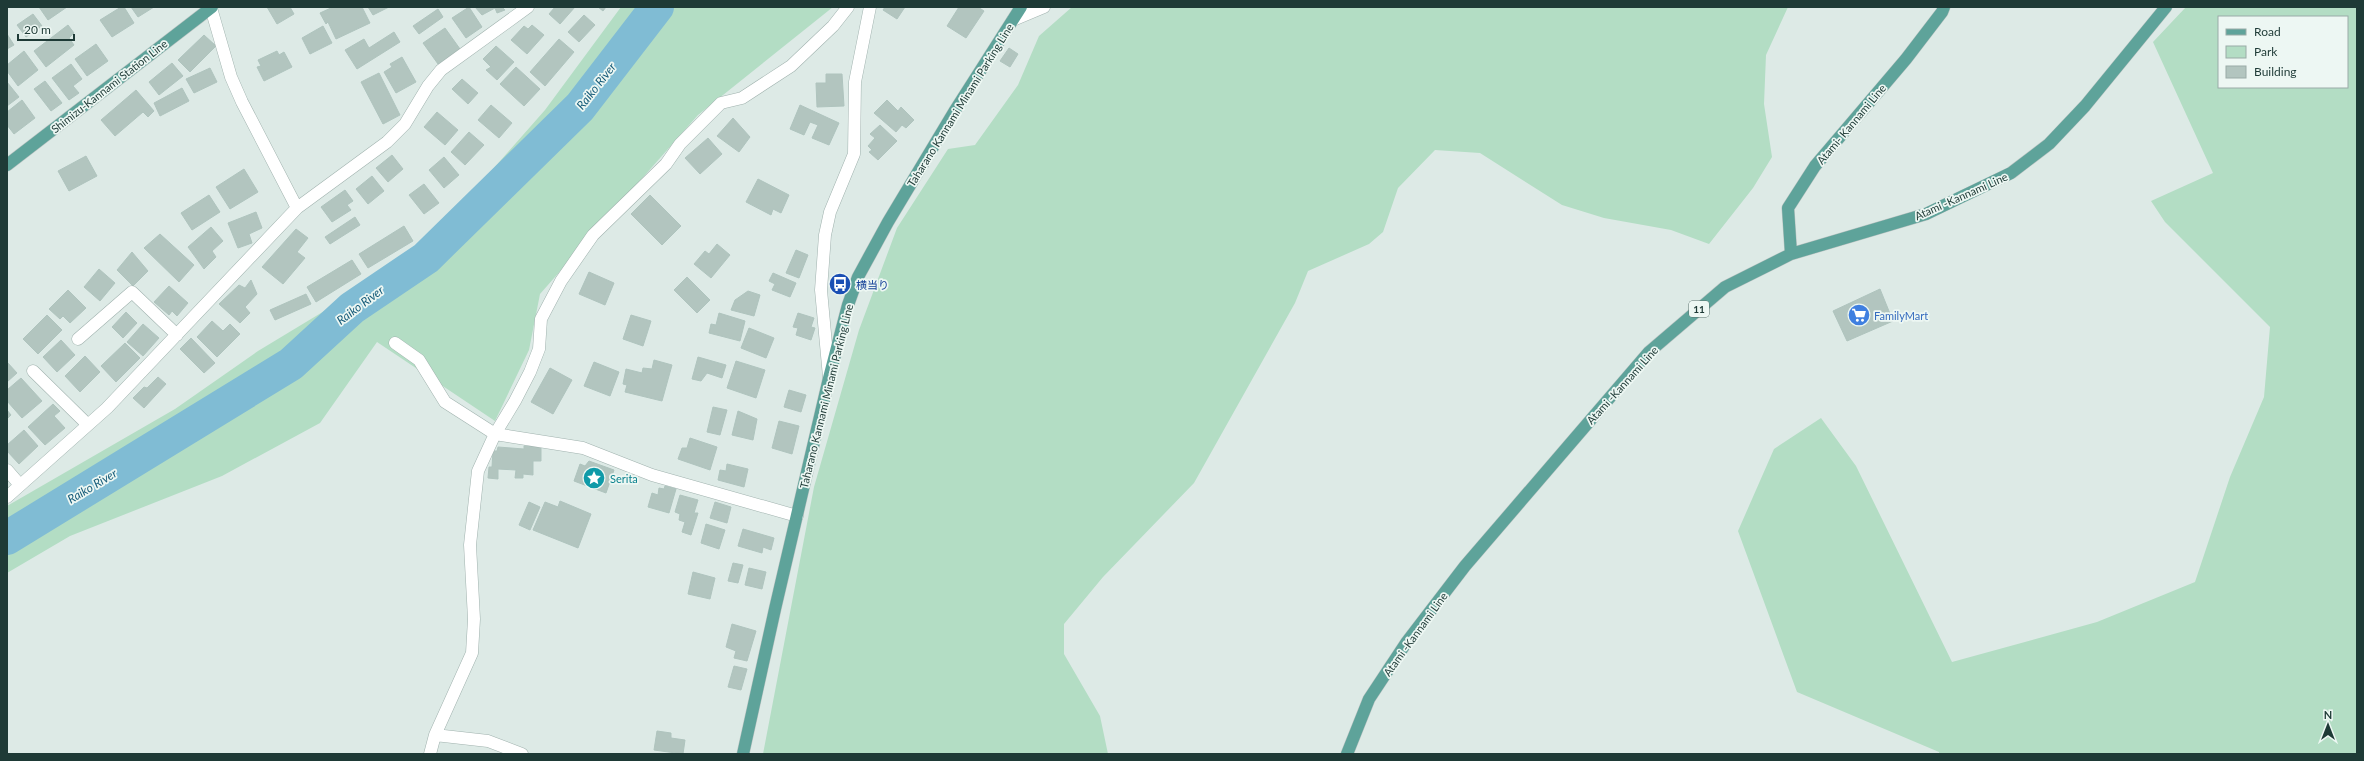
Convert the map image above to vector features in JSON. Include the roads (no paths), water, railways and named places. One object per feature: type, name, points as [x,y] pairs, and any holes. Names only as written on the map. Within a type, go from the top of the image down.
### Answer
[{"type":"main road","name":"Shimizu-Kannami Station Line","points":[[7,165],[211,7]]},
{"type":"main road","name":"Taharano Kannami Minami Parking Line","points":[[743,754],[796,516],[829,378],[848,305],[858,277],[888,222],[946,125],[1021,7]]},
{"type":"main road","name":"Atami- Kannami Line","points":[[1791,254],[1788,208],[1815,166],[1906,59],[1944,7]]},
{"type":"main road","name":"Atami -Kannami Line","points":[[1347,754],[1369,699],[1406,643],[1465,566],[1649,352],[1725,287],[1791,254],[1926,214],[2011,173],[2049,144],[2086,106],[2166,7]]},
{"type":"street","points":[[211,7],[231,76],[242,102],[297,208]]},
{"type":"street","points":[[7,496],[107,408],[297,208],[387,142],[405,124],[428,86],[441,70],[528,7]]},
{"type":"street","points":[[430,754],[435,735],[472,653],[474,619],[470,545],[474,495],[478,471],[494,434],[515,401],[539,349],[541,319],[561,281],[592,235],[666,164],[680,144],[721,103],[742,98],[791,66],[833,26],[848,7]]},
{"type":"street","points":[[829,378],[822,290],[825,235],[830,212],[854,154],[855,82],[870,7]]},
{"type":"street","points":[[1013,20],[1044,7]]},
{"type":"street","points":[[78,339],[132,292],[177,335]]},
{"type":"street","points":[[395,343],[419,360],[445,402],[494,434],[583,448],[652,475],[796,516]]},
{"type":"street","points":[[32,371],[88,425]]},
{"type":"street","points":[[7,470],[20,485]]},
{"type":"street","points":[[435,735],[488,741],[522,754]]},
{"type":"waterway","name":"Raiko River","points":[[7,538],[291,364],[352,308],[426,258],[580,107],[657,7]]},
{"type":"place","name":"横当り","points":[[840,284]]},
{"type":"place","name":"FamilyMart","points":[[1859,315]]},
{"type":"place","name":"Serita","points":[[594,478]]}]
